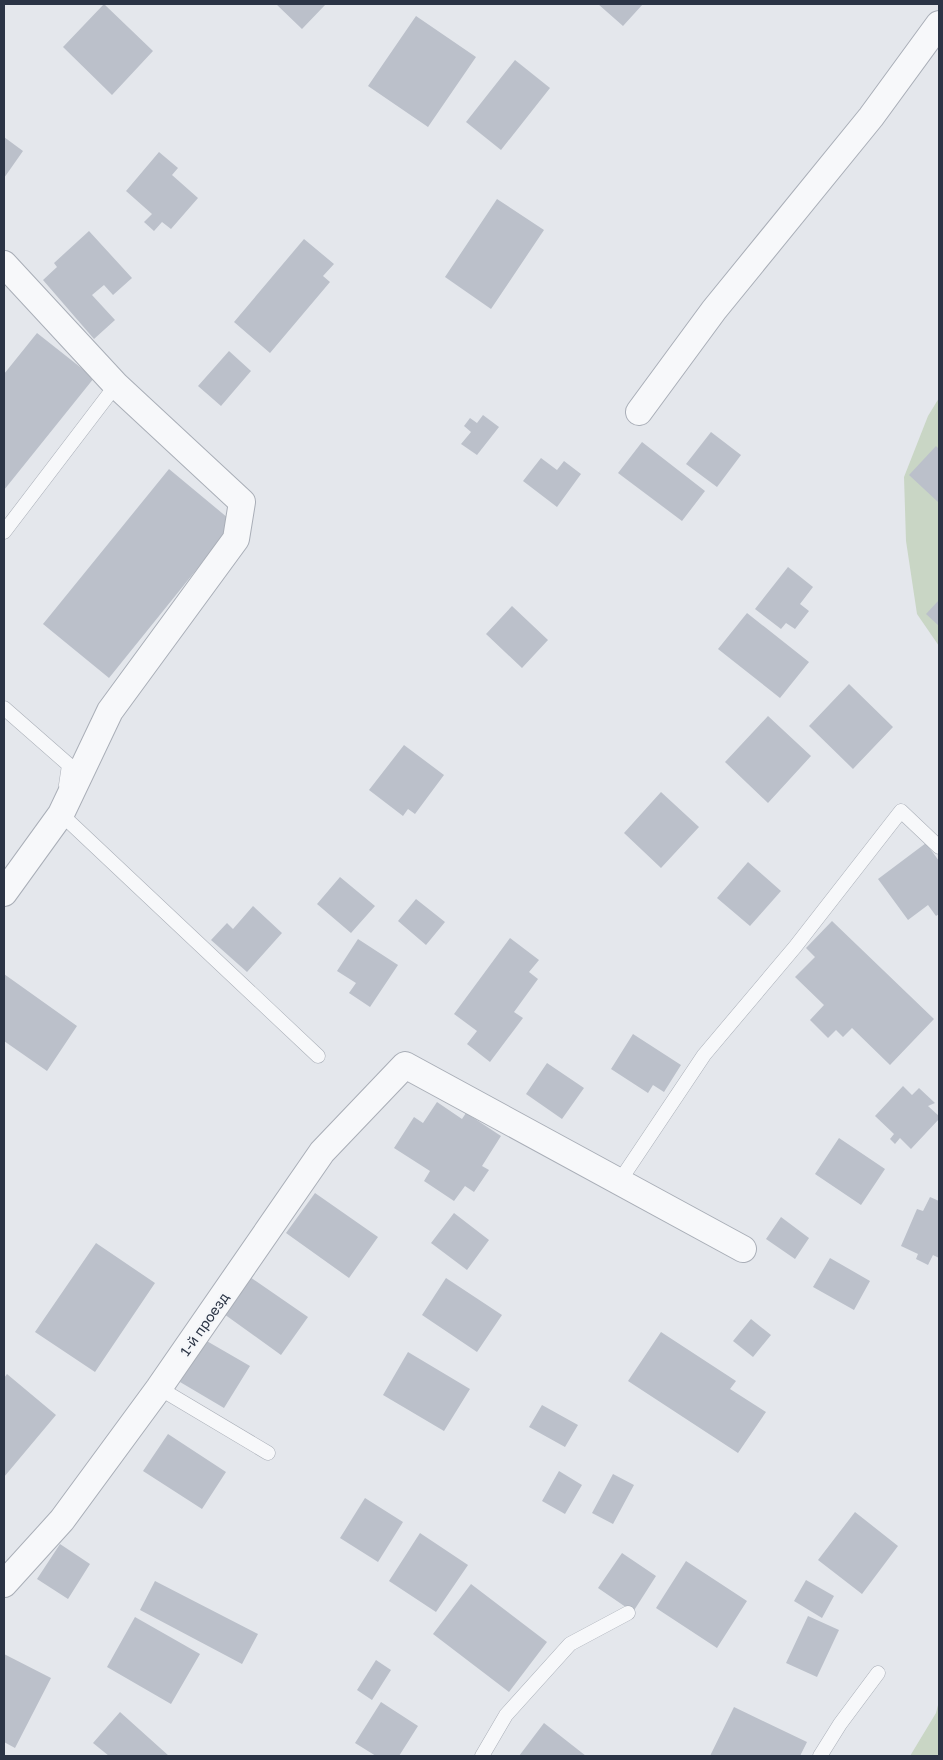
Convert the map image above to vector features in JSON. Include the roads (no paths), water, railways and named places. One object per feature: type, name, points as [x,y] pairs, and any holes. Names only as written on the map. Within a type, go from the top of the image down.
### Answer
[{"type":"street","points":[[640,412],[714,310],[871,117],[939,24]]},
{"type":"street","points":[[4,264],[116,385],[242,502],[236,539],[110,711],[61,814],[4,893]]},
{"type":"street","name":"1-й проезд","points":[[4,1584],[62,1520],[159,1388],[322,1152],[405,1065],[619,1182]]},
{"type":"street","points":[[619,1182],[743,1249]]},
{"type":"lane","points":[[4,532],[116,385]]},
{"type":"lane","points":[[4,708],[69,765],[61,814],[318,1056]]},
{"type":"lane","points":[[619,1182],[704,1055],[795,947],[901,811],[939,847]]},
{"type":"lane","points":[[159,1388],[268,1453]]},
{"type":"lane","points":[[482,1756],[506,1715],[570,1644],[628,1613]]},
{"type":"lane","points":[[820,1756],[840,1724],[878,1673]]}]
